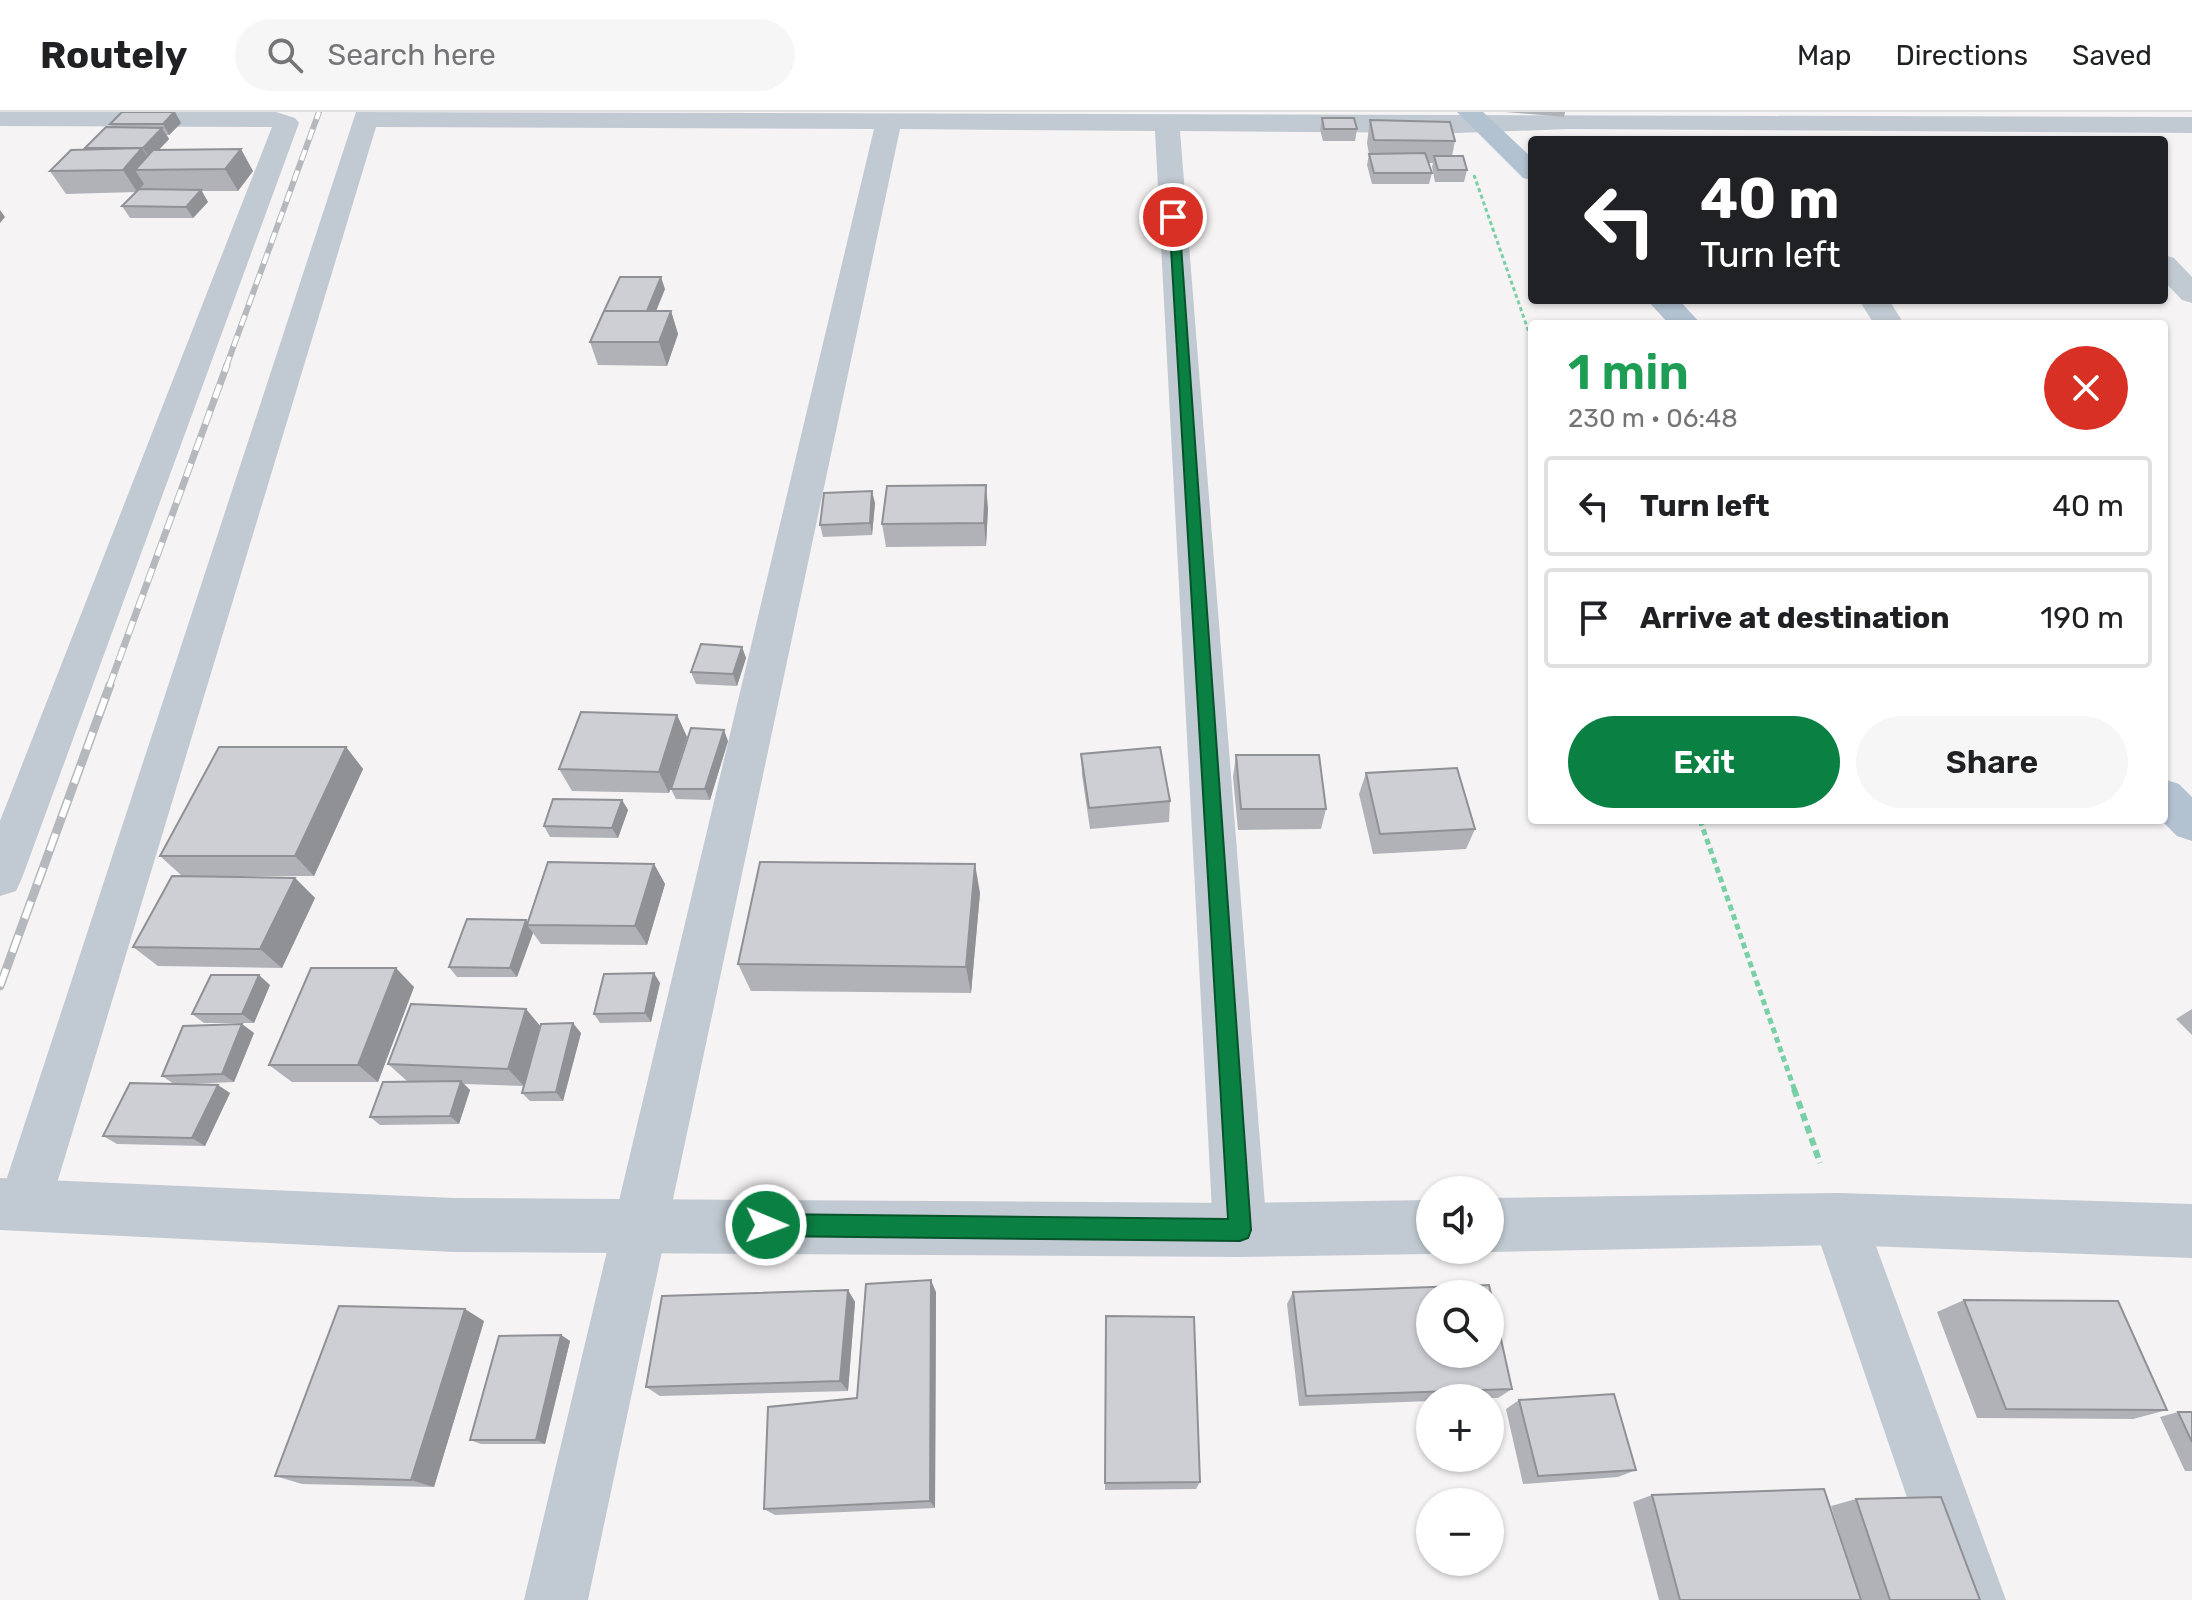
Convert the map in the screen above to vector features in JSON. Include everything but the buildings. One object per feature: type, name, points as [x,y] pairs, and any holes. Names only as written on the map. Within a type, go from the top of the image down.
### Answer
[{"type":"main road","points":[[1470,120],[1528,169]]},
{"type":"main road","points":[[1666,304],[1682,320]]},
{"type":"main road","points":[[2168,800],[2192,824]]},
{"type":"street","points":[[1909,112],[1934,125]]},
{"type":"street","points":[[1416,1227],[1240,1230],[454,1225],[13,1203],[368,115],[890,117],[1167,122],[1570,121],[1763,131],[1934,125],[2041,132],[2192,125]]},
{"type":"street","points":[[0,118],[266,117],[286,123],[0,878]]},
{"type":"street","points":[[556,1600],[890,117]]},
{"type":"street","points":[[1167,122],[1240,1230]]},
{"type":"street","points":[[2168,268],[2192,294]]},
{"type":"street","points":[[1504,1225],[1839,1219],[2192,1231]]},
{"type":"street","points":[[1839,1219],[1974,1600]]},
{"type":"path","points":[[1470,120],[1528,327]]},
{"type":"path","points":[[1701,824],[1839,1219]]},
{"type":"railway","points":[[226,367],[319,112]]},
{"type":"railway","points":[[109,687],[227,365]]},
{"type":"railway","points":[[0,986],[110,685]]},
{"type":"route","points":[[766,1225],[1240,1230],[1173,217]]}]
